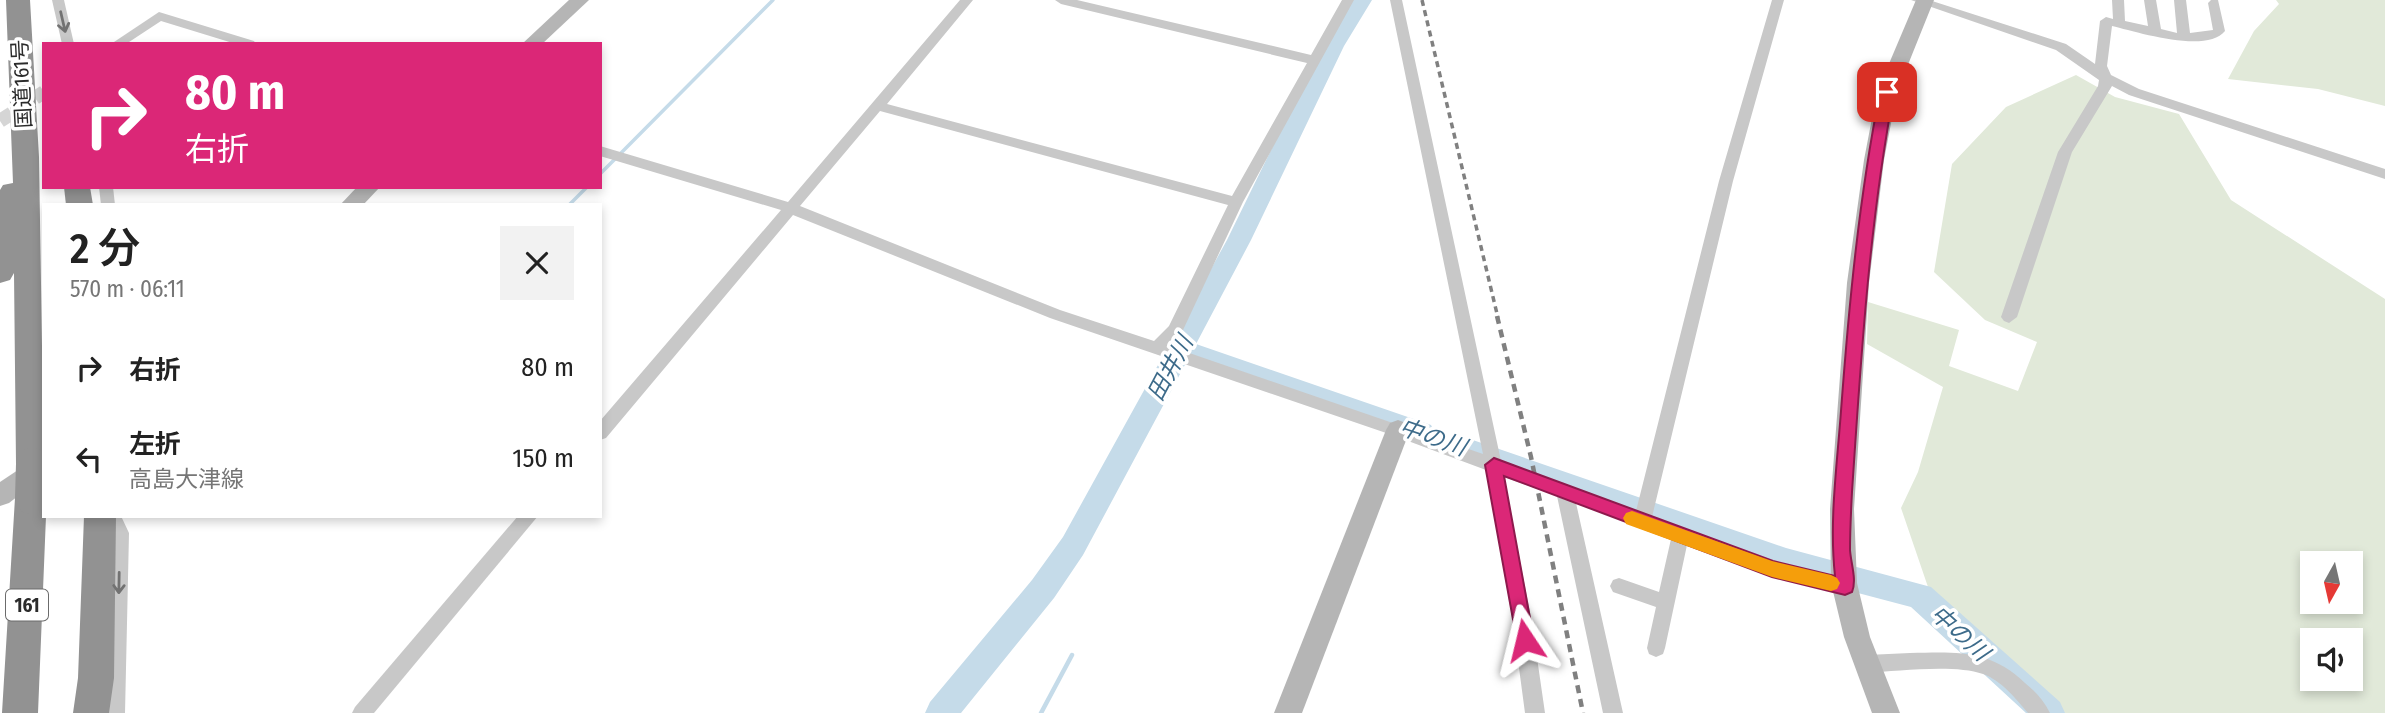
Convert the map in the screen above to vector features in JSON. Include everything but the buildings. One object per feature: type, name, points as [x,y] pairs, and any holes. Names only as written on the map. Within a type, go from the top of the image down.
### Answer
[{"type":"highway","points":[[19,12],[42,81]]},
{"type":"highway","points":[[0,273],[12,201],[12,61],[19,12]]},
{"type":"highway","name":"国道161号","points":[[19,12],[38,463],[16,497],[20,713]]},
{"type":"highway","points":[[91,713],[96,678],[100,518]]},
{"type":"main road","points":[[533,42],[580,0]]},
{"type":"main road","points":[[1886,713],[1867,664],[1844,581],[1842,509],[1864,228],[1887,92],[1922,1]]},
{"type":"main road","points":[[352,203],[368,189]]},
{"type":"main road","points":[[1288,713],[1398,430]]},
{"type":"street","points":[[58,0],[68,42]]},
{"type":"street","points":[[602,431],[967,0]]},
{"type":"street","points":[[1061,0],[1313,60]]},
{"type":"street","points":[[1156,349],[1175,330],[1236,202],[1348,0]]},
{"type":"street","points":[[1396,0],[1419,126],[1494,465],[1535,713]]},
{"type":"street","points":[[1642,522],[1726,181],[1778,0]]},
{"type":"street","points":[[2118,0],[2119,24]]},
{"type":"street","points":[[2150,0],[2155,32]]},
{"type":"street","points":[[2180,0],[2184,38]]},
{"type":"street","points":[[1922,1],[2061,47],[2106,78],[2134,92],[2385,174]]},
{"type":"street","points":[[2009,317],[2065,152],[2105,86],[2106,78],[2101,66],[2106,21],[2184,38],[2215,35],[2219,31],[2214,3]]},
{"type":"street","points":[[120,42],[159,16],[244,42]]},
{"type":"street","points":[[879,106],[1236,202]]},
{"type":"street","points":[[602,152],[791,208],[1055,314],[1398,430],[1772,569],[1844,581]]},
{"type":"street","points":[[1565,493],[1614,713]]},
{"type":"street","points":[[114,518],[120,533],[115,713]]},
{"type":"street","points":[[362,713],[527,518]]},
{"type":"street","points":[[1656,648],[1680,536]]},
{"type":"street","points":[[1619,586],[1666,602]]},
{"type":"street","points":[[1867,664],[1921,662],[1986,665],[2025,694],[2040,713]]},
{"type":"green space","points":[[2276,0],[2385,0],[2385,106],[2318,89],[2228,79],[2254,31],[2279,4]]},
{"type":"green space","points":[[2076,75],[2115,97],[2179,114],[2231,200],[2385,299],[2385,713],[2060,713],[1928,587],[1901,508],[1918,472],[1943,387],[1867,344],[1868,302],[1959,330],[1949,366],[2018,391],[2037,342],[1985,320],[1934,272],[1952,164],[2006,107]]},
{"type":"waterway","points":[[620,154],[773,0]]},
{"type":"waterway","name":"田井川","points":[[941,713],[1043,589],[1073,546],[1239,240],[1333,46],[1362,0]]},
{"type":"waterway","points":[[602,172],[615,159]]},
{"type":"waterway","points":[[571,203],[585,189]]},
{"type":"waterway","name":"中の川","points":[[1182,349],[1421,433]]},
{"type":"waterway","name":"中の川","points":[[1467,449],[1786,561],[1920,596],[2049,713]]},
{"type":"waterway","points":[[1041,713],[1072,655]]},
{"type":"tunnel","points":[[0,121],[42,93]]},
{"type":"railway","points":[[1422,0],[1498,318]]},
{"type":"railway","points":[[1497,316],[1531,457],[1583,713]]},
{"type":"slow traffic","points":[[1632,518],[1772,569],[1831,583]]},
{"type":"route","points":[[1525,640],[1494,465],[1772,569],[1845,587],[1841,553],[1842,509],[1858,283],[1874,160],[1887,92]]}]
